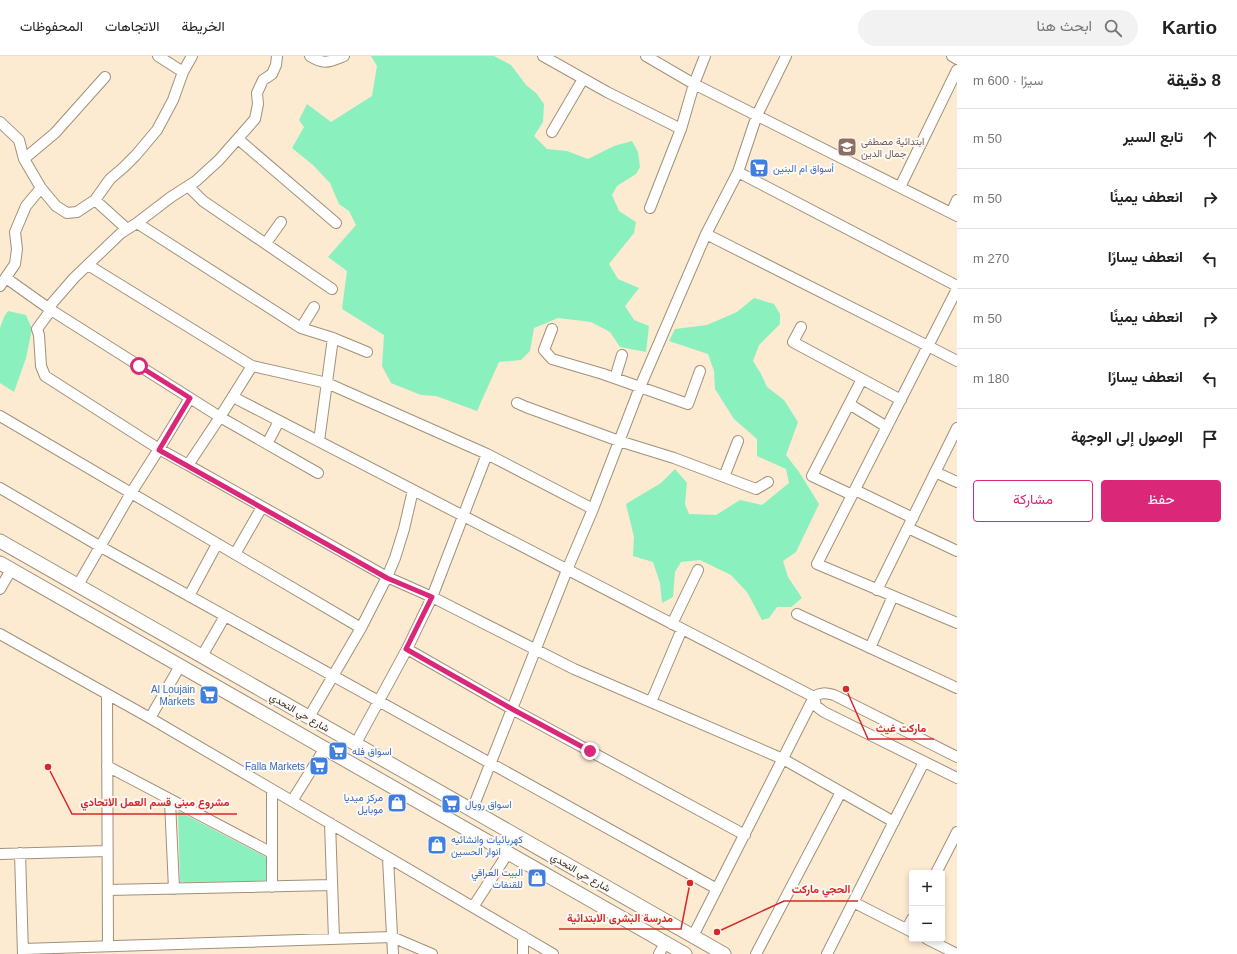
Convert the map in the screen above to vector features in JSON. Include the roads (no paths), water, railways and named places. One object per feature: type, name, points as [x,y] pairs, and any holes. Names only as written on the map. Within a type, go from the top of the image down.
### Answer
[{"type":"main road","name":"شارع حي التحدي","points":[[0,541],[592,878],[693,936],[711,949],[724,954]]},
{"type":"main road","name":"شارع حي التحدي","points":[[6,566],[508,853],[581,893],[617,915],[662,948],[685,954]]},
{"type":"main road","points":[[581,893],[588,893],[592,890],[594,882],[592,878]]},
{"type":"main road","points":[[617,915],[613,910],[613,904],[616,900],[624,897]]},
{"type":"street","points":[[158,56],[183,72]]},
{"type":"street","points":[[0,122],[18,140],[24,159],[41,188],[56,206],[67,212],[77,212],[95,200],[110,179],[136,155],[157,130],[173,100],[183,72],[192,56]]},
{"type":"street","points":[[277,56],[276,65],[272,74],[263,80],[257,93],[258,104],[255,119],[238,139],[219,160],[196,181],[121,233],[74,278],[49,309],[37,329],[39,335],[41,366],[45,376],[159,450],[387,578],[432,597],[574,669],[783,759],[894,822]]},
{"type":"street","points":[[310,56],[325,63],[344,56]]},
{"type":"street","points":[[543,56],[607,92],[681,129]]},
{"type":"street","points":[[646,56],[694,84],[954,215],[957,200]]},
{"type":"street","points":[[650,208],[681,129],[694,84],[705,56]]},
{"type":"street","points":[[472,810],[535,649],[593,509],[640,387],[706,234],[738,172],[757,115],[786,56]]},
{"type":"street","points":[[952,56],[957,58]]},
{"type":"street","points":[[900,187],[957,70]]},
{"type":"street","points":[[24,159],[55,133],[105,77]]},
{"type":"street","points":[[552,132],[583,79]]},
{"type":"street","points":[[238,139],[336,223]]},
{"type":"street","points":[[738,172],[957,286]]},
{"type":"street","points":[[188,186],[203,201],[332,289]]},
{"type":"street","points":[[41,188],[26,206],[15,232],[17,250],[15,264],[3,282],[49,309],[220,417],[318,473]]},
{"type":"street","points":[[95,200],[127,229]]},
{"type":"street","points":[[266,243],[281,222]]},
{"type":"street","points":[[137,223],[301,328],[333,338],[367,352]]},
{"type":"street","points":[[706,234],[957,361]]},
{"type":"street","points":[[88,264],[252,366],[327,383],[487,454],[593,509]]},
{"type":"street","points":[[957,289],[817,564],[957,623]]},
{"type":"street","points":[[301,328],[314,307]]},
{"type":"street","points":[[801,327],[793,342],[901,400]]},
{"type":"street","points":[[552,329],[544,350],[552,359],[615,378],[688,404],[700,372]]},
{"type":"street","points":[[319,441],[333,338]]},
{"type":"street","points":[[615,378],[622,355]]},
{"type":"street","points":[[188,465],[252,366]]},
{"type":"street","points":[[862,379],[812,476],[913,518]]},
{"type":"street","points":[[233,397],[814,698],[816,706],[824,712],[957,778]]},
{"type":"street","points":[[78,585],[131,493],[190,398]]},
{"type":"street","points":[[517,403],[619,441],[674,458],[756,489],[768,482]]},
{"type":"street","points":[[849,404],[887,426]]},
{"type":"street","points":[[0,416],[361,628]]},
{"type":"street","points":[[267,444],[279,421]]},
{"type":"street","points":[[877,590],[957,428]]},
{"type":"street","points":[[724,477],[738,441]]},
{"type":"street","points":[[356,743],[432,597],[487,454]]},
{"type":"street","points":[[935,472],[957,482]]},
{"type":"street","points":[[0,488],[101,547],[717,889]]},
{"type":"street","points":[[309,717],[361,628],[387,578],[404,529],[413,490]]},
{"type":"street","points":[[235,554],[262,507]]},
{"type":"street","points":[[908,528],[957,551]]},
{"type":"street","points":[[189,596],[217,544]]},
{"type":"street","points":[[0,589],[6,566]]},
{"type":"street","points":[[672,624],[698,570]]},
{"type":"street","points":[[870,648],[893,596]]},
{"type":"street","points":[[797,614],[957,688]]},
{"type":"street","points":[[202,656],[225,616]]},
{"type":"street","points":[[652,702],[682,629]]},
{"type":"street","points":[[0,634],[150,718],[553,954]]},
{"type":"street","points":[[406,649],[512,709],[744,834]]},
{"type":"street","points":[[150,718],[180,666]]},
{"type":"street","points":[[693,936],[814,698],[826,693],[834,695],[957,756]]},
{"type":"street","points":[[106,694],[108,946]]},
{"type":"street","points":[[292,801],[325,748]]},
{"type":"street","points":[[827,954],[924,762]]},
{"type":"street","points":[[107,766],[272,853]]},
{"type":"street","points":[[272,790],[272,887]]},
{"type":"street","points":[[756,954],[841,792]]},
{"type":"street","points":[[170,800],[174,889]]},
{"type":"street","points":[[330,823],[334,939]]},
{"type":"street","points":[[938,870],[955,839]]},
{"type":"street","points":[[0,854],[108,851]]},
{"type":"street","points":[[20,853],[23,951],[108,946],[119,950],[184,944],[392,937],[432,954]]},
{"type":"street","points":[[473,907],[508,853]]},
{"type":"street","points":[[388,858],[393,954]]},
{"type":"street","points":[[108,890],[332,885]]},
{"type":"street","points":[[853,902],[909,930]]},
{"type":"street","points":[[523,936],[523,954]]},
{"type":"street","points":[[933,942],[957,954]]},
{"type":"street","points":[[184,944],[185,954]]},
{"type":"place","name":"ابتدائية مصطفى جمال الدين","points":[[847,147]]},
{"type":"place","name":"أسواق ام البنين","points":[[759,168]]},
{"type":"place","name":"ماركت غيث","points":[[846,689]]},
{"type":"place","name":"Al Loujain Markets","points":[[209,695]]},
{"type":"place","name":"اسواق فله","points":[[338,751]]},
{"type":"place","name":"Falla Markets","points":[[319,766]]},
{"type":"place","name":"مشروع مبنى قسم العمل الاتحادي","points":[[48,767]]},
{"type":"place","name":"مركز ميديا موبايل","points":[[397,803]]},
{"type":"place","name":"اسواق رويال","points":[[451,804]]},
{"type":"place","name":"كهربائيات وانشائيه انوار الحسين","points":[[437,845]]},
{"type":"place","name":"البيت العراقي للقنفات","points":[[537,878]]},
{"type":"place","name":"مدرسة البشرى الابتدائية","points":[[690,883]]},
{"type":"place","name":"الحجي ماركت","points":[[717,932]]}]
